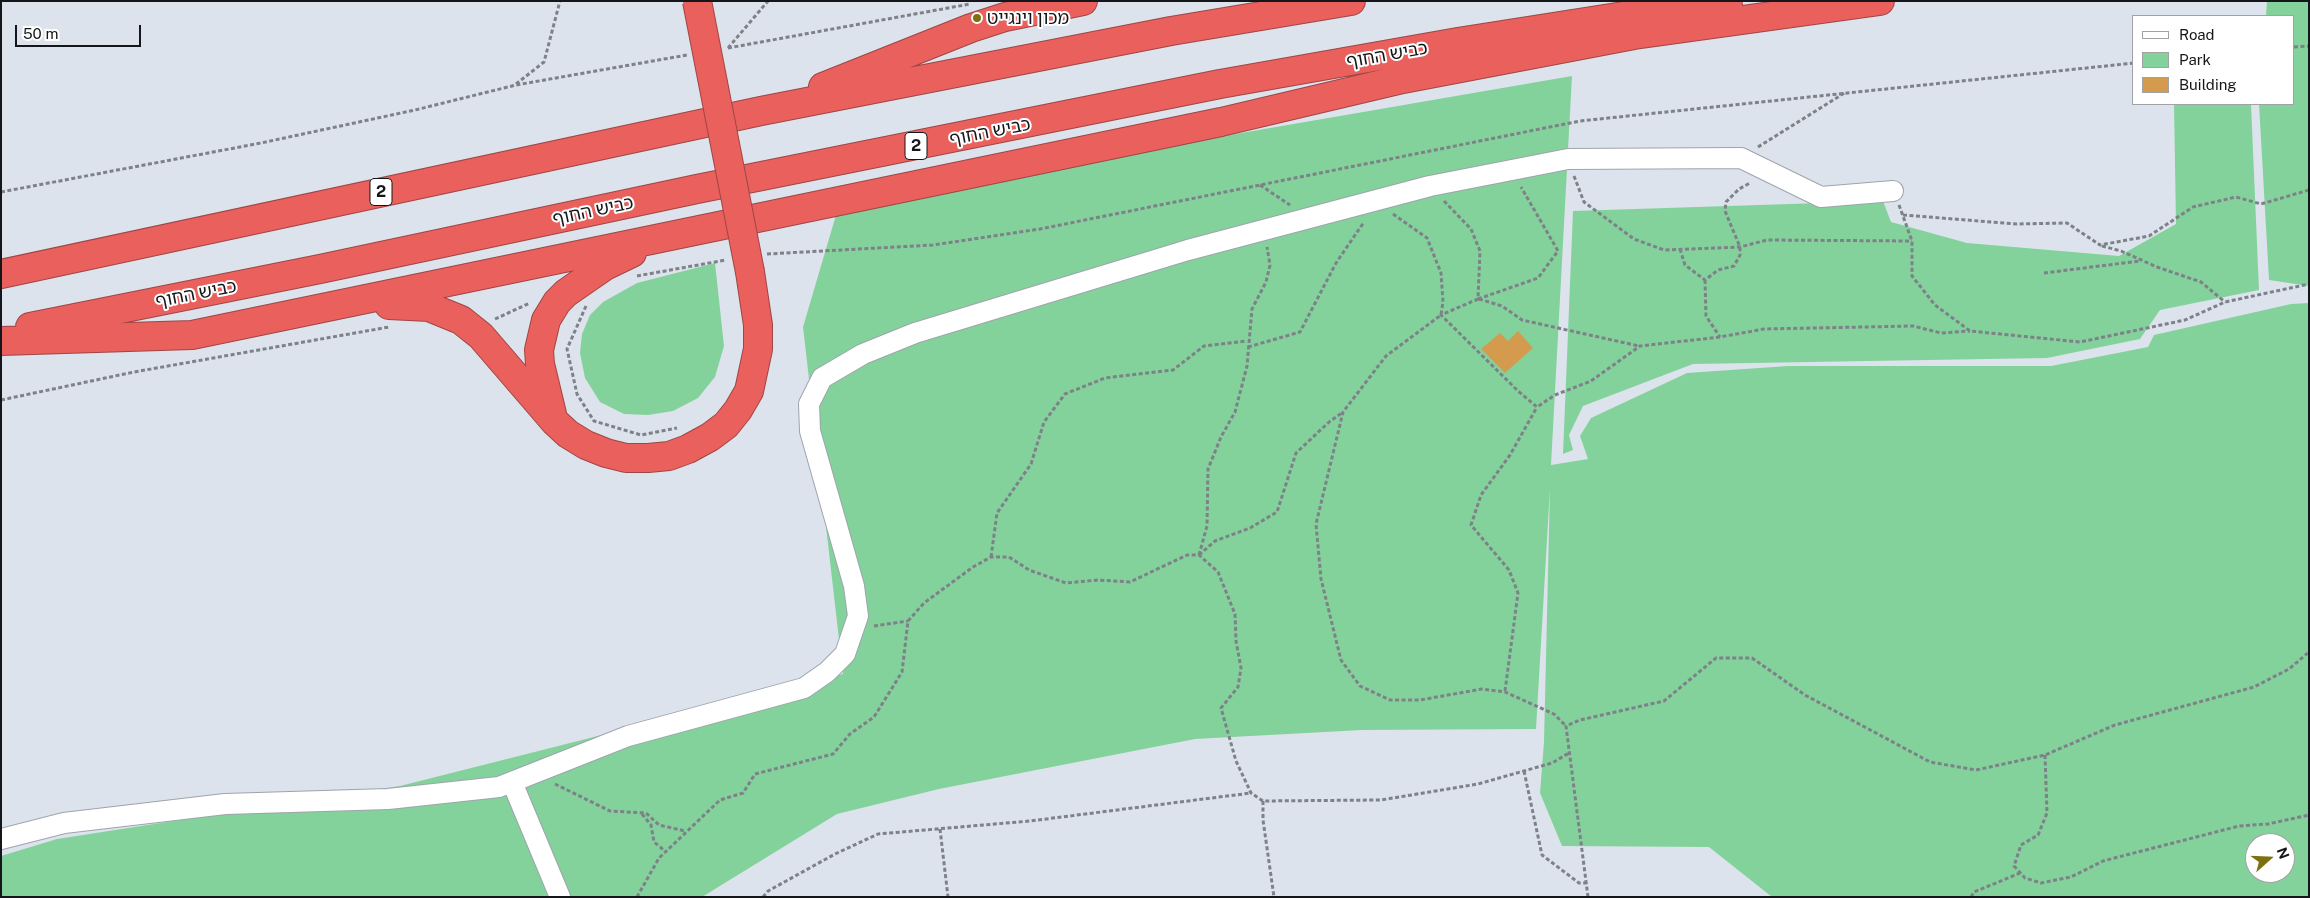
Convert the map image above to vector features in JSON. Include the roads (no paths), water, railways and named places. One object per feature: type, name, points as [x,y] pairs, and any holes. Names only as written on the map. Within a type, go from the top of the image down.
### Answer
[{"type":"highway","points":[[333,306],[411,305],[429,307],[453,316],[474,329],[555,422],[586,445],[606,454],[626,458],[669,456],[688,449],[726,424],[738,410],[749,391],[755,371],[758,349],[758,325],[749,262],[697,1]]},
{"type":"highway","points":[[762,111],[971,28],[1005,18],[1083,1]]},
{"type":"highway","name":"2","points":[[1,274],[762,111],[1189,27],[1351,1]]},
{"type":"highway","name":"כביש החוף","points":[[1,333],[310,271],[697,189],[1220,84],[1458,42],[1675,8],[1837,1]]},
{"type":"highway","points":[[1,341],[192,335],[1211,124],[1403,79],[1634,35],[1880,1]]},
{"type":"highway","points":[[555,422],[542,381],[540,350],[546,320],[557,302],[580,282],[606,266],[665,237]]},
{"type":"street","points":[[1,839],[64,824],[225,804],[388,799],[499,787],[628,736],[804,688],[828,672],[845,654],[858,616],[854,586],[810,431],[809,404],[822,378],[863,354],[915,333],[1188,250],[1376,202],[1430,186],[1568,159],[1741,158],[1821,197],[1893,191]]},
{"type":"street","points":[[512,782],[560,897]]},
{"type":"place","name":"מכון וינגייט","points":[[977,18]]}]
